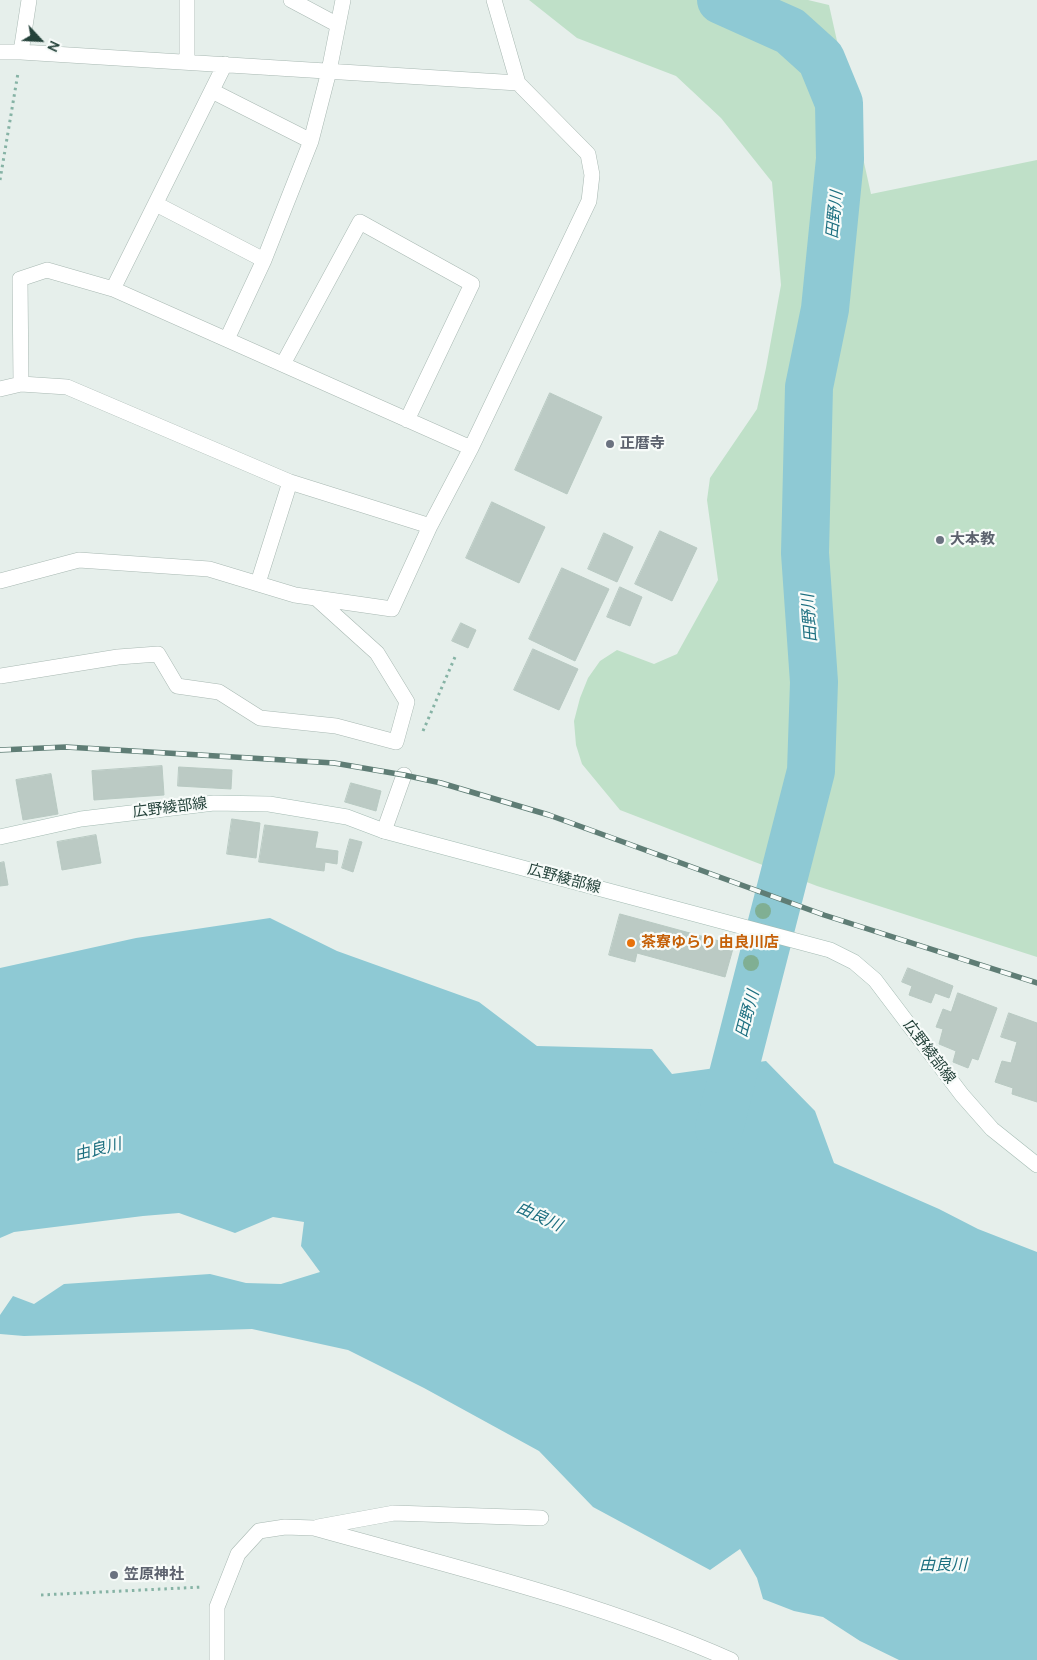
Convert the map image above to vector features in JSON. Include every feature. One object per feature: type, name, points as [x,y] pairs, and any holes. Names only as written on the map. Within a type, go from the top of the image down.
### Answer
[{"type":"street","points":[[21,52],[29,0]]},
{"type":"street","points":[[187,62],[188,0]]},
{"type":"street","points":[[291,0],[338,25]]},
{"type":"street","points":[[227,339],[264,260],[311,141],[329,71],[343,0]]},
{"type":"street","points":[[0,581],[78,560],[210,569],[295,595],[392,609],[430,526],[471,448],[589,201],[592,175],[588,154],[518,83],[494,0]]},
{"type":"street","points":[[0,52],[226,64],[518,83]]},
{"type":"street","points":[[113,288],[226,64]]},
{"type":"street","points":[[212,91],[311,141]]},
{"type":"street","points":[[156,204],[264,260]]},
{"type":"street","points":[[283,364],[360,222],[472,284],[407,420]]},
{"type":"street","points":[[21,384],[20,279],[47,270],[113,288],[471,448]]},
{"type":"street","points":[[0,389],[21,384],[67,387],[290,482],[430,526]]},
{"type":"street","points":[[258,584],[290,482]]},
{"type":"street","points":[[0,676],[118,657],[158,654],[177,686],[219,692],[260,718],[336,726],[396,742],[407,702],[377,653],[316,598]]},
{"type":"street","points":[[384,831],[404,775]]},
{"type":"street","name":"広野綾部線","points":[[0,837],[81,819],[214,803],[270,804],[347,817],[384,831],[830,950],[854,962],[875,980],[968,1102],[992,1130],[1037,1166]]},
{"type":"street","points":[[217,1660],[217,1607],[238,1554],[259,1531],[285,1527],[314,1528],[394,1513],[541,1518]]},
{"type":"street","points":[[314,1528],[567,1599],[731,1660]]},
{"type":"path","points":[[0,180],[21,52]]},
{"type":"path","points":[[420,739],[455,657]]},
{"type":"path","points":[[41,1595],[226,1586]]},
{"type":"green space","points":[[529,0],[808,0],[829,5],[871,194],[1037,160],[1037,957],[817,886],[620,810],[582,764],[576,745],[574,721],[588,678],[600,661],[617,650],[654,664],[677,654],[718,580],[707,500],[710,478],[757,409],[781,285],[772,182],[721,118],[676,76],[577,38]]},
{"type":"water","name":"由良川","points":[[270,918],[337,951],[479,1002],[537,1046],[652,1049],[672,1074],[766,1061],[815,1111],[834,1163],[939,1209],[978,1229],[1037,1252],[1037,1660],[899,1660],[860,1641],[823,1617],[794,1611],[763,1599],[757,1578],[740,1549],[710,1570],[593,1507],[539,1451],[424,1388],[348,1350],[252,1329],[24,1336],[0,1334],[0,1315],[13,1296],[34,1304],[64,1284],[210,1274],[246,1283],[281,1284],[320,1272],[301,1246],[304,1222],[273,1217],[235,1233],[179,1213],[14,1232],[0,1238],[0,968],[136,938]]},
{"type":"building","points":[[550,393],[602,417],[567,494],[515,470]]},
{"type":"building","points":[[492,502],[545,527],[519,583],[466,558]]},
{"type":"building","points":[[660,531],[697,548],[672,601],[635,584]]},
{"type":"building","points":[[604,533],[633,547],[617,582],[588,569]]},
{"type":"building","points":[[562,568],[609,589],[575,661],[529,639]]},
{"type":"building","points":[[620,587],[642,597],[630,626],[607,617]]},
{"type":"building","points":[[461,623],[476,630],[468,648],[452,641]]},
{"type":"building","points":[[533,649],[578,669],[559,710],[514,690]]},
{"type":"building","points":[[162,766],[164,795],[94,800],[92,771]]},
{"type":"building","points":[[179,767],[232,770],[231,789],[178,786]]},
{"type":"building","points":[[51,774],[58,814],[23,820],[16,780]]},
{"type":"building","points":[[351,783],[381,791],[376,811],[345,802]]},
{"type":"building","points":[[232,819],[260,823],[256,858],[227,854]]},
{"type":"building","points":[[265,825],[318,832],[315,848],[338,851],[337,864],[325,862],[324,871],[259,862]]},
{"type":"building","points":[[96,835],[101,863],[62,870],[57,842]]},
{"type":"building","points":[[350,839],[362,842],[353,872],[342,868]]},
{"type":"building","points":[[4,862],[8,885],[0,886],[0,863]]},
{"type":"building","points":[[620,914],[734,945],[725,977],[637,953],[635,962],[609,955]]},
{"type":"building","points":[[908,968],[953,986],[949,998],[935,993],[931,1003],[909,995],[912,986],[902,982]]},
{"type":"building","points":[[958,993],[997,1008],[978,1060],[972,1058],[968,1068],[953,1062],[956,1051],[939,1044],[943,1029],[936,1027],[943,1009],[951,1012]]},
{"type":"building","points":[[1009,1013],[1037,1023],[1037,1102],[1012,1094],[1013,1088],[995,1082],[1002,1061],[1011,1063],[1017,1042],[1001,1037]]},
{"type":"waterway","name":"田野川","points":[[719,1129],[811,771],[814,682],[805,553],[809,387],[825,309],[840,159],[839,103],[821,59],[790,31],[721,0]]},
{"type":"railway","points":[[0,750],[66,747],[334,763],[441,783],[549,815],[824,915],[1037,983]]},
{"type":"place","name":"正暦寺","points":[[610,444]]},
{"type":"place","name":"大本教","points":[[940,540]]},
{"type":"place","name":"茶寮ゆらり 由良川店","points":[[631,943]]},
{"type":"place","name":"笠原神社","points":[[114,1575]]}]
